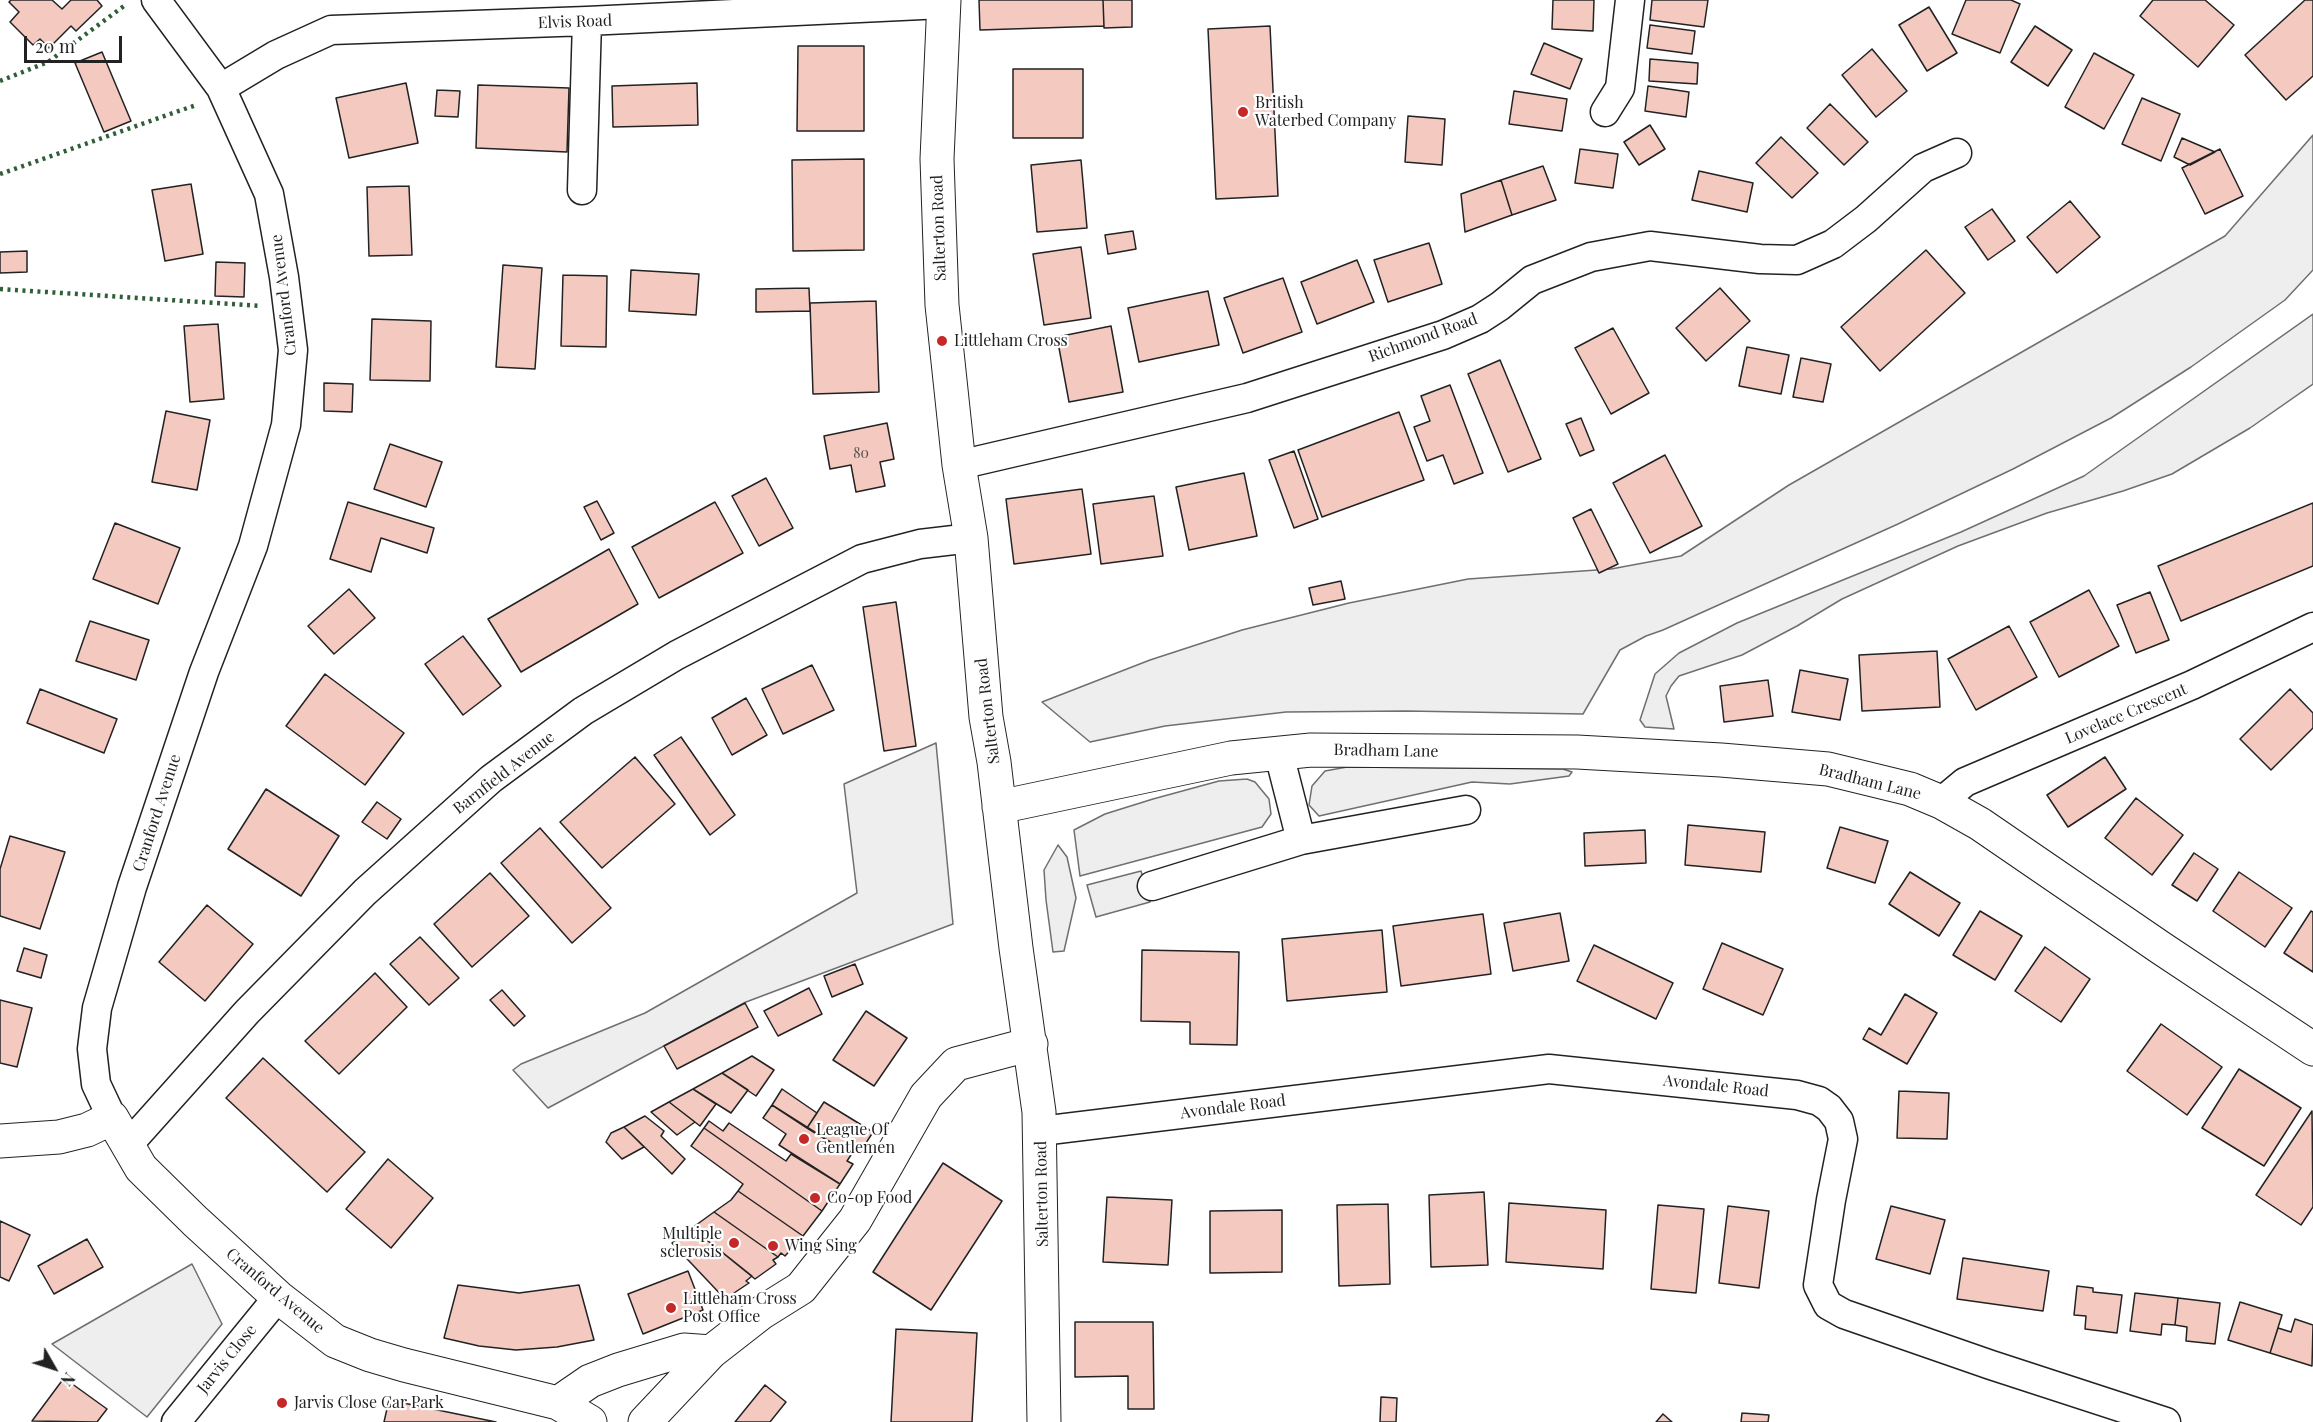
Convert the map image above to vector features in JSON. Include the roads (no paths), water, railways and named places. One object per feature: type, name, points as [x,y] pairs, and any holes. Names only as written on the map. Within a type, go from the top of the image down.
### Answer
[{"type":"street","name":"Cranford Avenue","points":[[156,0],[221,88],[269,194],[285,277],[293,350],[286,425],[253,546],[204,672],[132,887],[97,1008],[92,1049],[96,1084],[141,1167],[228,1253],[278,1297],[336,1341],[370,1355],[558,1403],[590,1422]]},
{"type":"street","points":[[1605,112],[1620,88],[1630,0]]},
{"type":"street","name":"Elvis Road","points":[[221,88],[276,55],[332,30],[587,21],[944,2]]},
{"type":"street","name":"Salterton Road","points":[[944,2],[936,159],[942,305],[959,465],[971,538],[986,717],[994,762],[1041,1131],[1044,1422]]},
{"type":"street","points":[[582,190],[587,21]]},
{"type":"street","name":"Richmond Road","points":[[959,465],[1247,398],[1443,335],[1480,319],[1532,280],[1591,257],[1650,246],[1760,259],[1797,260],[1833,244],[1866,219],[1923,168],[1957,153]]},
{"type":"street","name":"Barnfield Avenue","points":[[120,1132],[247,1012],[365,892],[490,779],[583,711],[677,655],[862,559],[920,544],[971,538]]},
{"type":"street","name":"Lovelace Crescent","points":[[1941,802],[1965,782],[2192,685],[2313,627]]},
{"type":"street","name":"Bradham Lane","points":[[999,807],[1231,758],[1311,750],[1577,752],[1828,769],[1910,789],[1941,802],[1980,824],[2160,948],[2313,1049]]},
{"type":"street","points":[[1279,754],[1300,840]]},
{"type":"street","points":[[1152,886],[1300,840],[1466,810]]},
{"type":"street","points":[[645,1422],[711,1352],[761,1313],[801,1288],[855,1220],[926,1096],[956,1064],[1031,1044]]},
{"type":"street","name":"Avondale Road","points":[[1041,1131],[1549,1069],[1797,1095],[1819,1101],[1829,1108],[1839,1121],[1844,1139],[1831,1200],[1818,1285],[1827,1305],[1844,1314],[1991,1365],[2166,1422]]},
{"type":"street","points":[[0,1141],[59,1137],[87,1130],[120,1132]]},
{"type":"street","name":"Jarvis Close","points":[[176,1422],[278,1297]]},
{"type":"street","points":[[558,1403],[590,1382],[618,1370],[684,1350],[711,1352]]},
{"type":"place","name":"British Waterbed Company","points":[[1243,112]]},
{"type":"place","name":"Littleham Cross","points":[[942,341]]},
{"type":"place","name":"League Of Gentlemen","points":[[804,1139]]},
{"type":"place","name":"Co-op Food","points":[[815,1198]]},
{"type":"place","name":"Multiple sclerosis","points":[[734,1243]]},
{"type":"place","name":"Wing Sing","points":[[773,1246]]},
{"type":"place","name":"Littleham Cross Post Office","points":[[671,1308]]},
{"type":"place","name":"Jarvis Close Car Park","points":[[282,1403]]}]
